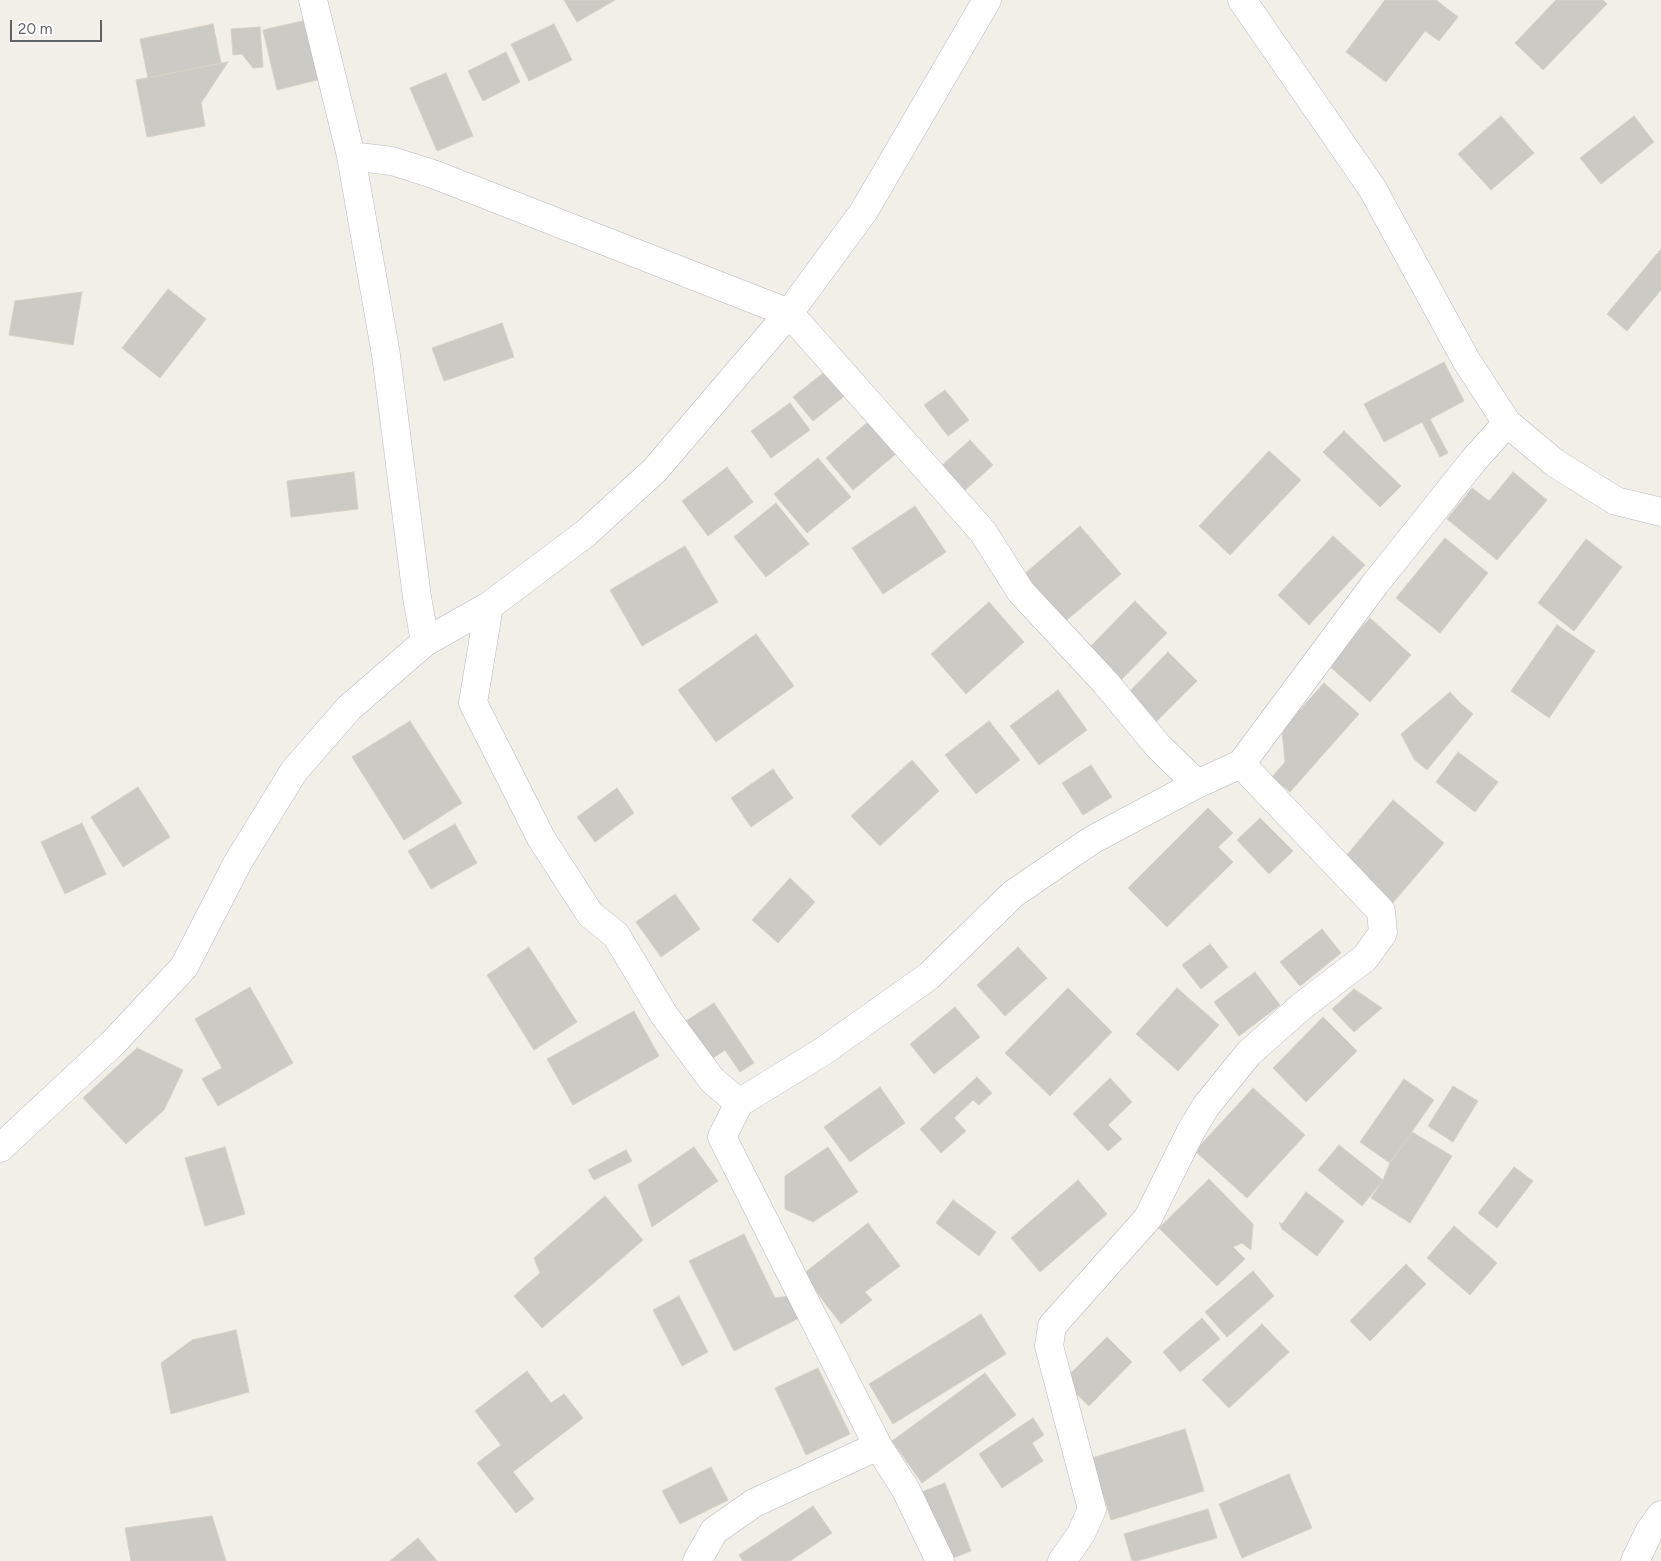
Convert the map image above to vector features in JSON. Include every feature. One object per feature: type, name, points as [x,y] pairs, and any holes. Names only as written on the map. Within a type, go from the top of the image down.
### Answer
[{"type":"street","points":[[313,0],[351,156],[386,355],[417,597],[425,642]]},
{"type":"street","points":[[0,1148],[113,1043],[184,967],[238,862],[294,771],[349,708],[425,642],[489,606],[586,534],[655,470],[789,313],[864,211],[987,0]]},
{"type":"street","points":[[1242,0],[1372,188],[1466,360],[1506,423],[1555,463],[1616,501],[1661,512]]},
{"type":"street","points":[[351,156],[392,161],[433,174],[789,313],[983,532],[1021,592],[1105,682],[1158,746],[1197,784]]},
{"type":"street","points":[[940,1561],[906,1490],[878,1446],[722,1137],[739,1103],[822,1052],[930,976],[1013,894],[1092,840],[1197,784],[1241,764],[1375,584],[1473,461],[1506,423]]},
{"type":"street","points":[[489,606],[473,703],[540,838],[590,914],[616,935],[664,1015],[712,1080],[739,1103]]},
{"type":"street","points":[[1062,1561],[1081,1534],[1092,1509],[1050,1346],[1052,1326],[1148,1218],[1191,1131],[1206,1106],[1249,1052],[1302,1006],[1365,958],[1382,933],[1381,911],[1241,764]]},
{"type":"street","points":[[697,1561],[714,1531],[754,1503],[878,1446]]},
{"type":"street","points":[[1635,1561],[1649,1532],[1661,1515]]},
{"type":"building","points":[[564,0],[615,0],[577,22]]},
{"type":"building","points":[[1385,0],[1436,0],[1458,17],[1439,41],[1425,31],[1386,82],[1346,52]]},
{"type":"building","points":[[1556,0],[1603,0],[1607,4],[1543,70],[1515,43]]},
{"type":"building","points":[[311,19],[325,78],[277,90],[263,30]]},
{"type":"building","points":[[213,24],[221,63],[148,78],[140,39]]},
{"type":"building","points":[[554,24],[572,60],[529,81],[511,44]]},
{"type":"building","points":[[260,27],[263,67],[253,68],[242,54],[233,55],[231,29]]},
{"type":"building","points":[[506,52],[520,82],[483,101],[468,71]]},
{"type":"building","points":[[228,62],[201,103],[205,126],[147,137],[136,80]]},
{"type":"building","points":[[446,73],[473,136],[437,151],[410,88]]},
{"type":"building","points":[[1501,116],[1534,153],[1491,190],[1458,154]]},
{"type":"building","points":[[1634,116],[1654,142],[1601,184],[1580,158]]},
{"type":"building","points":[[1661,249],[1661,290],[1627,331],[1607,314]]},
{"type":"building","points":[[168,289],[206,319],[160,378],[122,348]]},
{"type":"building","points":[[82,292],[73,345],[9,335],[15,301]]},
{"type":"building","points":[[502,323],[514,357],[444,381],[432,348]]},
{"type":"building","points":[[1444,362],[1464,401],[1430,419],[1448,453],[1440,457],[1422,422],[1384,442],[1364,404]]},
{"type":"building","points":[[827,370],[847,394],[813,421],[793,397]]},
{"type":"building","points":[[945,390],[969,420],[948,436],[924,405]]},
{"type":"building","points":[[790,403],[810,430],[771,458],[751,431]]},
{"type":"building","points":[[869,421],[897,453],[853,490],[826,458]]},
{"type":"building","points":[[1344,431],[1401,486],[1380,507],[1323,452]]},
{"type":"building","points":[[970,440],[993,465],[963,492],[940,467]]},
{"type":"building","points":[[1269,451],[1301,480],[1230,555],[1199,526]]},
{"type":"building","points":[[818,458],[851,497],[807,533],[774,494]]},
{"type":"building","points":[[727,467],[753,502],[708,536],[682,501]]},
{"type":"building","points":[[354,472],[358,509],[291,517],[287,481]]},
{"type":"building","points":[[1513,472],[1547,500],[1497,560],[1447,519],[1472,488],[1489,501]]},
{"type":"building","points":[[776,503],[809,544],[766,577],[734,537]]},
{"type":"building","points":[[915,506],[946,552],[883,594],[852,548]]},
{"type":"building","points":[[1080,526],[1121,574],[1062,624],[1021,577]]},
{"type":"building","points":[[1333,536],[1365,565],[1309,625],[1278,595]]},
{"type":"building","points":[[1445,538],[1488,573],[1440,633],[1396,598]]},
{"type":"building","points":[[1586,539],[1622,567],[1574,631],[1538,603]]},
{"type":"building","points":[[685,546],[718,602],[642,646],[610,590]]},
{"type":"building","points":[[1135,601],[1167,633],[1120,681],[1088,649]]},
{"type":"building","points":[[989,602],[1024,642],[966,694],[931,654]]},
{"type":"building","points":[[1370,618],[1411,655],[1370,702],[1328,665]]},
{"type":"building","points":[[1557,625],[1595,651],[1549,718],[1511,691]]},
{"type":"building","points":[[756,634],[794,686],[716,742],[678,690]]},
{"type":"building","points":[[1168,652],[1197,681],[1156,722],[1128,693]]},
{"type":"building","points":[[1324,683],[1359,714],[1290,792],[1272,777],[1285,762],[1282,730]]},
{"type":"building","points":[[1058,690],[1087,730],[1039,765],[1010,726]]},
{"type":"building","points":[[1450,692],[1473,714],[1427,770],[1414,759],[1401,734]]},
{"type":"building","points":[[410,721],[462,803],[404,840],[352,757]]},
{"type":"building","points":[[989,721],[1020,760],[976,794],[945,755]]},
{"type":"building","points":[[1458,752],[1498,782],[1475,812],[1436,782]]},
{"type":"building","points":[[912,760],[939,791],[880,846],[851,816]]},
{"type":"building","points":[[1091,765],[1112,797],[1083,815],[1062,783]]},
{"type":"building","points":[[773,769],[793,798],[751,827],[731,798]]},
{"type":"building","points":[[138,787],[170,837],[123,867],[91,817]]},
{"type":"building","points":[[617,788],[634,813],[595,842],[577,817]]},
{"type":"building","points":[[1393,800],[1444,843],[1391,905],[1341,862]]},
{"type":"building","points":[[1208,808],[1233,833],[1218,847],[1233,862],[1167,927],[1128,888]]},
{"type":"building","points":[[1260,818],[1293,851],[1269,874],[1237,840]]},
{"type":"building","points":[[82,823],[106,874],[65,894],[41,842]]},
{"type":"building","points":[[455,824],[477,863],[431,889],[408,851]]},
{"type":"building","points":[[790,878],[815,902],[778,943],[752,920]]},
{"type":"building","points":[[675,894],[700,929],[661,957],[636,922]]},
{"type":"building","points":[[1322,929],[1341,953],[1300,986],[1280,962]]},
{"type":"building","points":[[1210,944],[1228,967],[1201,989],[1182,965]]},
{"type":"building","points":[[529,947],[577,1022],[534,1050],[487,975]]},
{"type":"building","points":[[1018,947],[1047,978],[1005,1016],[977,985]]},
{"type":"building","points":[[1255,972],[1280,1005],[1239,1036],[1214,1002]]},
{"type":"building","points":[[250,987],[293,1063],[218,1106],[202,1079],[222,1068],[195,1019]]},
{"type":"building","points":[[1068,988],[1112,1032],[1050,1096],[1005,1053]]},
{"type":"building","points":[[1177,988],[1219,1025],[1178,1071],[1136,1034]]},
{"type":"building","points":[[1354,989],[1382,1008],[1354,1032],[1332,1009]]},
{"type":"building","points":[[714,1003],[754,1063],[740,1072],[725,1050],[704,1064],[678,1026]]},
{"type":"building","points":[[955,1007],[980,1037],[934,1074],[910,1044]]},
{"type":"building","points":[[634,1011],[659,1056],[573,1105],[547,1059]]},
{"type":"building","points":[[1323,1017],[1357,1051],[1306,1102],[1273,1068]]},
{"type":"building","points":[[137,1048],[183,1070],[164,1110],[126,1144],[83,1098]]},
{"type":"building","points":[[977,1077],[992,1093],[979,1105],[973,1100],[954,1118],[966,1131],[941,1153],[920,1129]]},
{"type":"building","points":[[1110,1078],[1132,1102],[1108,1125],[1122,1139],[1108,1151],[1073,1114]]},
{"type":"building","points":[[1404,1079],[1434,1100],[1390,1163],[1360,1142]]},
{"type":"building","points":[[1453,1086],[1478,1101],[1453,1142],[1428,1126]]},
{"type":"building","points":[[880,1087],[905,1123],[850,1162],[824,1127]]},
{"type":"building","points":[[1253,1088],[1305,1135],[1247,1198],[1195,1151]]},
{"type":"building","points":[[1412,1132],[1452,1156],[1410,1223],[1371,1198],[1383,1180],[1390,1163]]},
{"type":"building","points":[[1339,1145],[1383,1180],[1362,1206],[1318,1170]]},
{"type":"building","points":[[225,1147],[245,1214],[205,1226],[185,1158]]},
{"type":"building","points":[[694,1147],[718,1181],[652,1227],[638,1185]]},
{"type":"building","points":[[828,1147],[858,1192],[813,1222],[785,1209],[785,1176]]},
{"type":"building","points":[[626,1150],[632,1161],[594,1180],[588,1170]]},
{"type":"building","points":[[1514,1167],[1533,1181],[1497,1228],[1478,1213]]},
{"type":"building","points":[[1209,1179],[1253,1224],[1251,1250],[1242,1243],[1233,1247],[1245,1259],[1217,1286],[1159,1228]]},
{"type":"building","points":[[1078,1180],[1107,1214],[1040,1272],[1011,1238]]},
{"type":"building","points":[[1306,1192],[1344,1221],[1317,1256],[1282,1229],[1279,1222],[1282,1224]]},
{"type":"building","points":[[605,1196],[643,1240],[542,1328],[514,1296],[540,1273],[534,1258]]},
{"type":"building","points":[[953,1200],[996,1232],[979,1256],[936,1223]]},
{"type":"building","points":[[868,1223],[900,1266],[865,1292],[872,1300],[841,1324],[803,1274]]},
{"type":"building","points":[[1454,1226],[1497,1263],[1470,1295],[1427,1258]]},
{"type":"building","points":[[744,1234],[775,1298],[789,1296],[799,1318],[734,1351],[689,1261]]},
{"type":"building","points":[[1406,1264],[1426,1284],[1370,1341],[1350,1321]]},
{"type":"building","points":[[1253,1271],[1274,1296],[1227,1337],[1205,1312]]},
{"type":"building","points":[[679,1296],[708,1352],[682,1366],[653,1310]]},
{"type":"building","points":[[981,1314],[1006,1354],[893,1424],[869,1384]]},
{"type":"building","points":[[1202,1318],[1220,1339],[1180,1372],[1163,1352]]},
{"type":"building","points":[[1262,1324],[1289,1352],[1229,1408],[1202,1380]]},
{"type":"building","points":[[236,1330],[249,1392],[171,1414],[161,1363],[192,1340]]},
{"type":"building","points":[[1107,1337],[1132,1362],[1089,1406],[1063,1381]]},
{"type":"building","points":[[818,1368],[850,1434],[806,1455],[775,1388]]},
{"type":"building","points":[[527,1371],[551,1403],[564,1394],[583,1418],[513,1472],[534,1499],[516,1513],[477,1463],[501,1445],[475,1411]]},
{"type":"building","points":[[985,1373],[1016,1415],[922,1483],[892,1441]]},
{"type":"building","points":[[1033,1418],[1044,1435],[1032,1443],[1043,1461],[1002,1488],[979,1454]]},
{"type":"building","points":[[1185,1429],[1204,1491],[1111,1520],[1092,1458]]},
{"type":"building","points":[[711,1467],[728,1500],[680,1524],[662,1491]]},
{"type":"building","points":[[1289,1474],[1312,1528],[1242,1558],[1219,1504]]},
{"type":"building","points":[[945,1483],[971,1551],[945,1561],[919,1493]]},
{"type":"building","points":[[813,1506],[832,1533],[790,1561],[743,1561],[739,1555]]},
{"type":"building","points":[[1208,1509],[1217,1538],[1132,1561],[1124,1534]]},
{"type":"building","points":[[212,1516],[226,1561],[131,1561],[125,1528]]},
{"type":"building","points":[[418,1538],[437,1561],[390,1561]]}]
